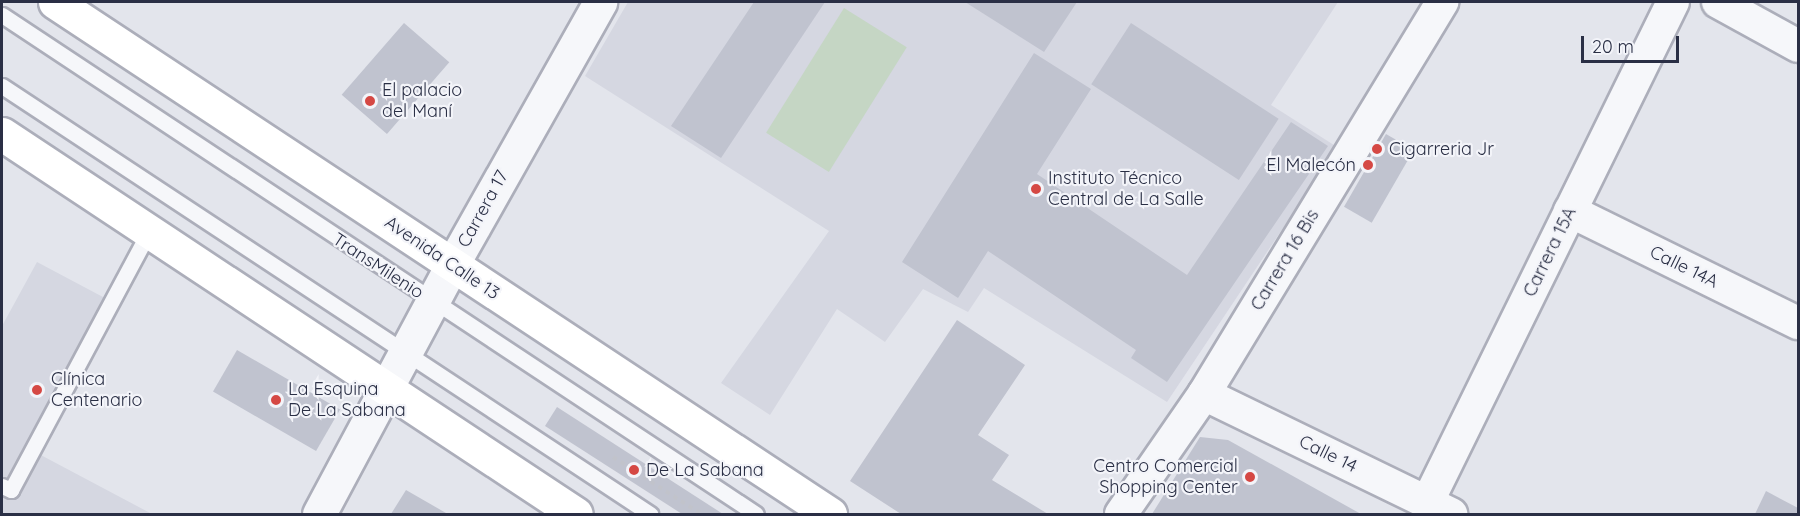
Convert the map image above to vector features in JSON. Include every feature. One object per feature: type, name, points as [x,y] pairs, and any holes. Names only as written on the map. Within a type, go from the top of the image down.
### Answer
[{"type":"main road","name":"Avenida Calle 13","points":[[55,2],[830,514]]},
{"type":"main road","points":[[2,134],[576,514]]},
{"type":"street","name":"Carrera 17","points":[[319,514],[388,390],[452,265],[600,2]]},
{"type":"street","name":"Carrera 16 Bis","points":[[1121,514],[1204,394],[1442,2]]},
{"type":"street","name":"Carrera 15A","points":[[1439,509],[1570,211],[1673,2]]},
{"type":"street","points":[[1718,2],[1798,46]]},
{"type":"street","name":"Calle 14A","points":[[1570,211],[1798,323]]},
{"type":"street","name":"Calle 14","points":[[1204,394],[1439,509]]},
{"type":"lane","name":"TransMilenio","points":[[2,15],[756,514]]},
{"type":"lane","points":[[2,86],[650,514]]},
{"type":"lane","points":[[2,486],[11,490],[149,231]]},
{"type":"shaded area","name":"Instituto Técnico Central de La Salle","points":[[628,2],[1338,2],[1271,105],[1337,147],[1167,402],[984,288],[968,312],[923,289],[885,342],[837,309],[770,415],[721,383],[829,231],[585,76]]},
{"type":"shaded area","name":"Clínica Centenario","points":[[37,262],[118,305],[37,453],[152,514],[2,514],[2,326]]},
{"type":"green space","points":[[844,8],[907,47],[829,172],[766,133]]},
{"type":"building","points":[[754,2],[825,2],[721,158],[671,126]]},
{"type":"building","points":[[965,2],[1077,2],[1044,52]]},
{"type":"building","points":[[404,23],[449,62],[387,134],[342,95]]},
{"type":"building","points":[[1131,23],[1279,119],[1239,180],[1091,84]]},
{"type":"building","points":[[1034,53],[1091,89],[1037,174],[1187,275],[1291,122],[1328,146],[1167,382],[1131,358],[1136,350],[988,251],[958,298],[902,262]]},
{"type":"building","points":[[1386,134],[1414,150],[1372,223],[1344,207]]},
{"type":"building","points":[[957,320],[1025,365],[978,435],[1009,455],[992,480],[1048,514],[901,514],[850,481]]},
{"type":"building","name":"La Esquina De La Sabana","points":[[237,350],[340,409],[316,451],[213,392]]},
{"type":"building","name":"De La Sabana","points":[[557,407],[723,514],[682,514],[545,426]]},
{"type":"building","name":"Centro Comercial Shopping Center","points":[[1200,437],[1228,440],[1361,514],[1152,514]]},
{"type":"building","points":[[406,490],[446,513],[446,514],[391,514]]},
{"type":"building","points":[[1766,491],[1798,508],[1798,514],[1755,514]]},
{"type":"place","name":"El palacio del Maní","points":[[370,101]]},
{"type":"place","name":"Cigarreria Jr","points":[[1377,149]]},
{"type":"place","name":"El Malecón","points":[[1368,165]]},
{"type":"place","name":"Instituto Técnico Central de La Salle","points":[[1036,189]]},
{"type":"place","name":"Clínica Centenario","points":[[37,390]]},
{"type":"place","name":"La Esquina De La Sabana","points":[[276,400]]},
{"type":"place","name":"De La Sabana","points":[[634,470]]},
{"type":"place","name":"Centro Comercial Shopping Center","points":[[1250,477]]}]
